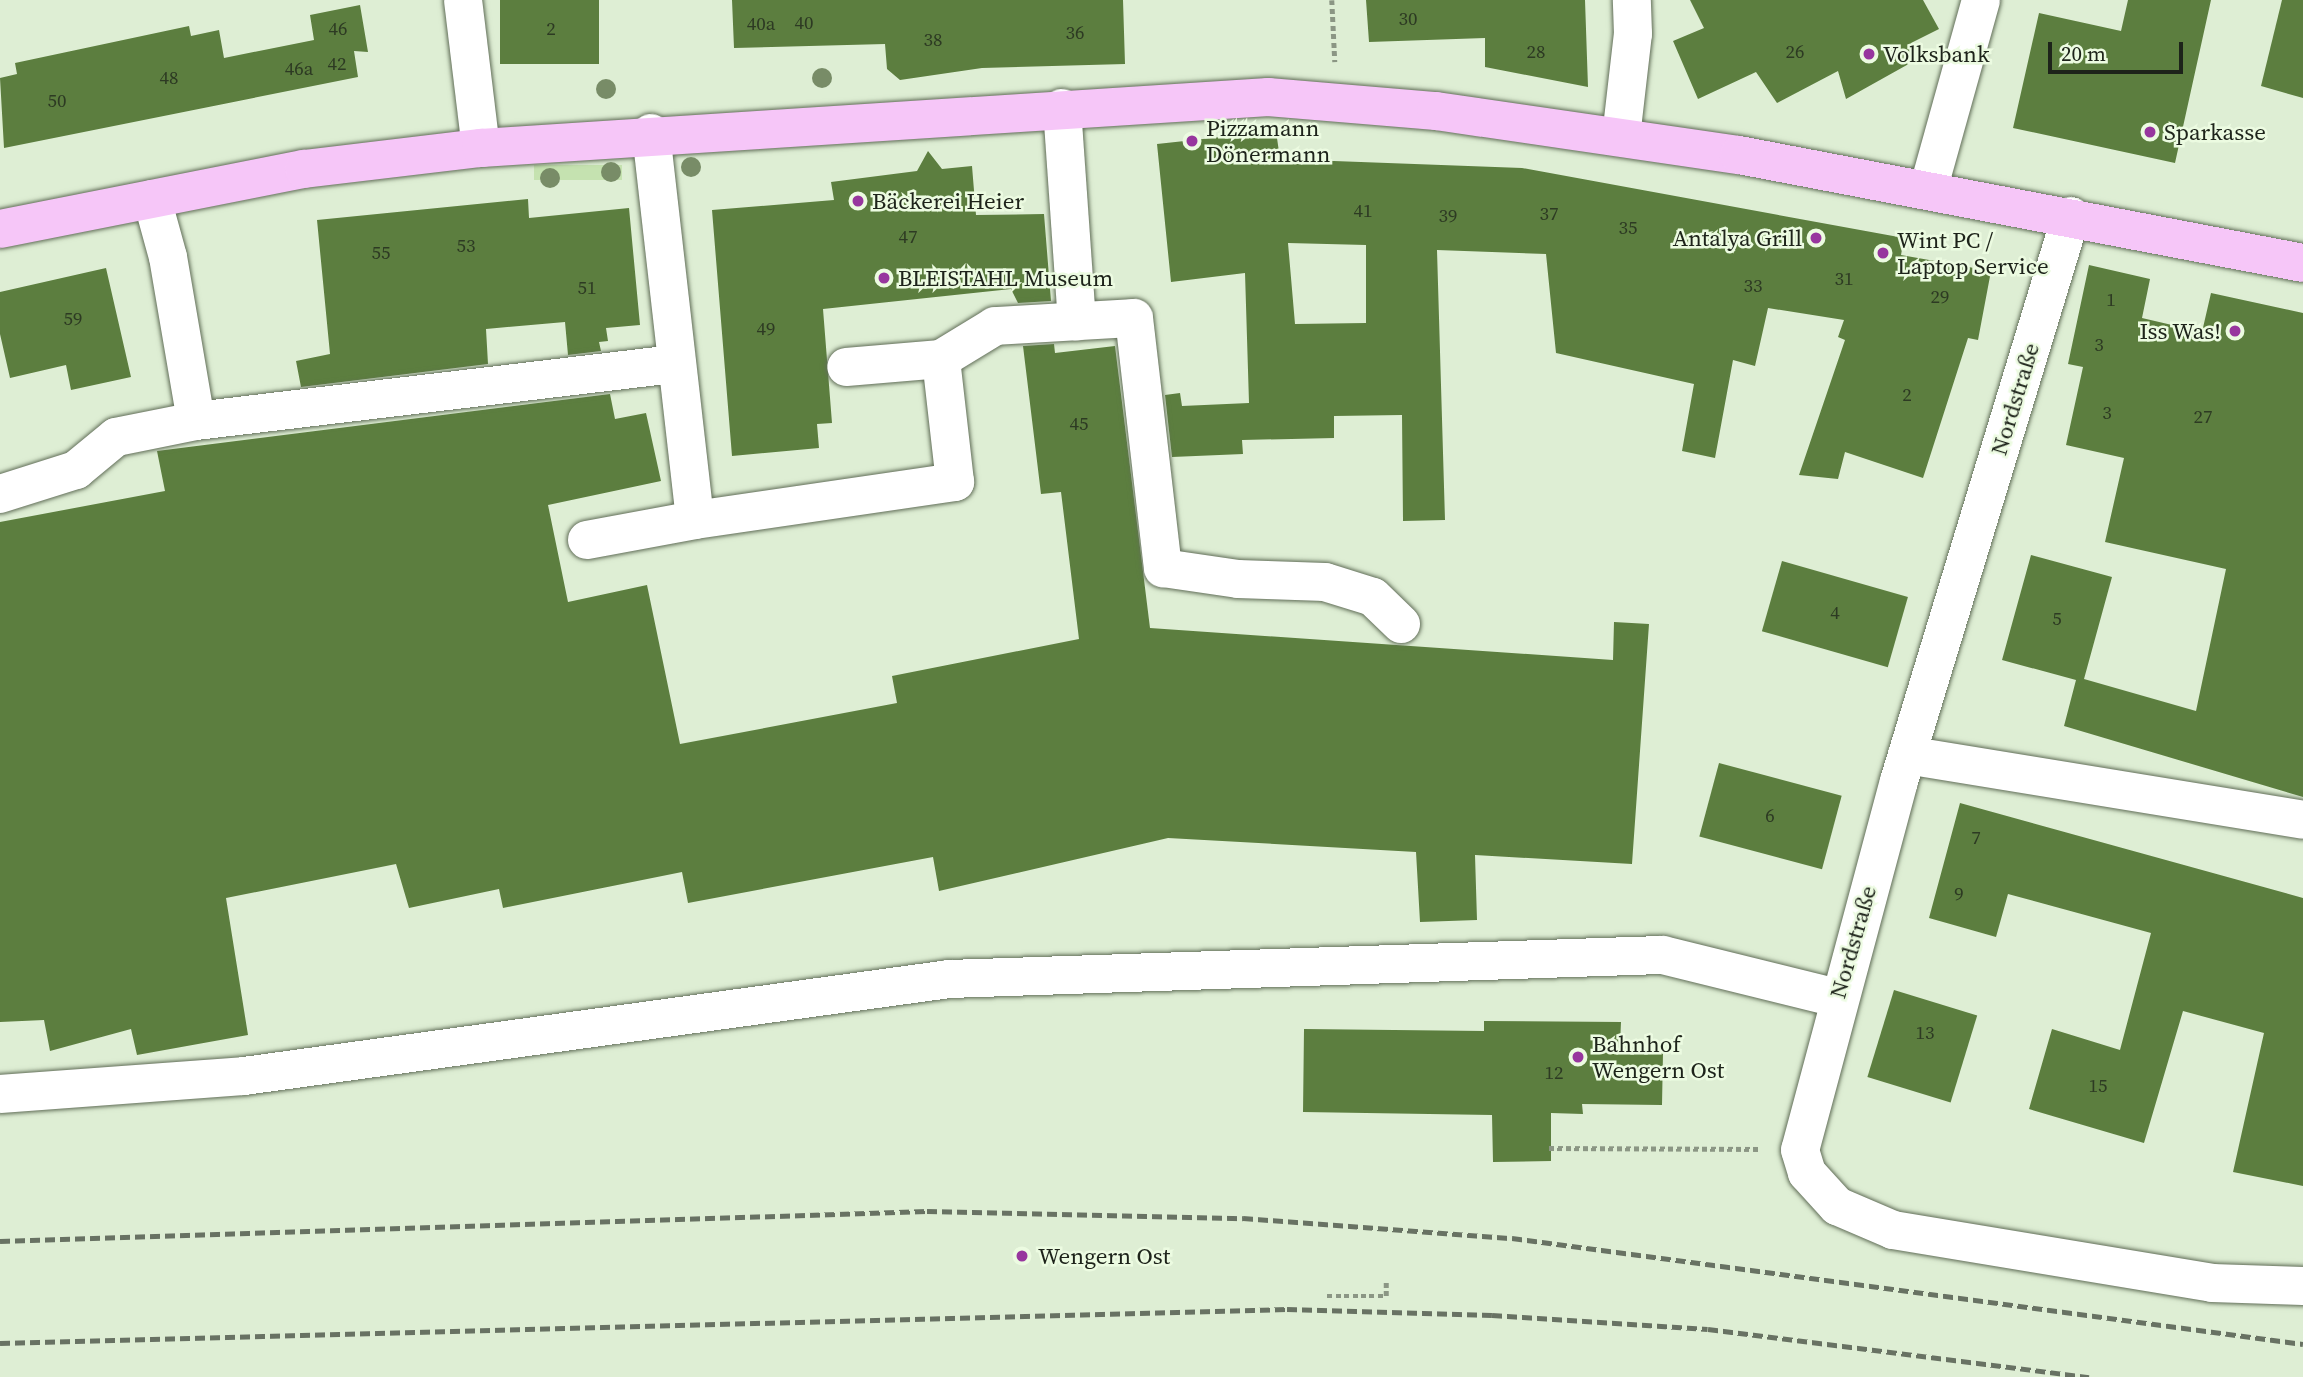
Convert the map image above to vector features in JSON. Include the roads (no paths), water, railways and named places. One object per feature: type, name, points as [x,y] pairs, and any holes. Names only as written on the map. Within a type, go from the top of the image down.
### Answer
[{"type":"main road","points":[[0,229],[304,169],[481,148],[651,133],[1268,97],[1337,102],[1620,137],[2071,216],[2303,263]]},
{"type":"street","points":[[463,0],[481,148]]},
{"type":"street","points":[[1620,137],[1633,34],[1632,0]]},
{"type":"street","points":[[1928,190],[1981,0]]},
{"type":"street","points":[[1062,108],[1077,321]]},
{"type":"street","points":[[651,133],[674,364],[695,520]]},
{"type":"street","points":[[152,200],[168,257],[196,421]]},
{"type":"street","name":"Nordstraße","points":[[2071,216],[1907,755],[1837,998],[1800,1150],[1807,1173],[1837,1206],[1893,1230],[2212,1283],[2303,1286]]},
{"type":"street","points":[[846,368],[940,359],[995,326],[1133,318],[1163,568],[1238,579],[1325,582],[1373,597],[1401,624]]},
{"type":"street","points":[[587,540],[695,520],[955,482],[940,359]]},
{"type":"street","points":[[0,494],[76,470],[117,438],[196,421],[674,364]]},
{"type":"street","points":[[1907,755],[2303,820]]},
{"type":"street","points":[[0,1094],[244,1076],[949,979],[1663,955],[1837,998]]},
{"type":"railway","points":[[0,1241],[927,1211],[1243,1218],[1512,1238],[2303,1344]]},
{"type":"railway","points":[[0,1343],[1287,1309],[1492,1315],[1708,1329],[2089,1377]]},
{"type":"place","name":"Volksbank","points":[[1869,54]]},
{"type":"place","name":"Sparkasse","points":[[2150,132]]},
{"type":"place","name":"Pizzamann Dönermann","points":[[1192,141]]},
{"type":"place","name":"Bäckerei Heier","points":[[858,201]]},
{"type":"place","name":"Antalya Grill","points":[[1816,238]]},
{"type":"place","name":"Wint PC / Laptop Service","points":[[1883,253]]},
{"type":"place","name":"BLEISTAHL Museum","points":[[884,278]]},
{"type":"place","name":"Iss Was!","points":[[2235,331]]},
{"type":"place","name":"Bahnhof Wengern Ost","points":[[1578,1057]]},
{"type":"place","name":"Wengern Ost","points":[[1022,1256]]}]
